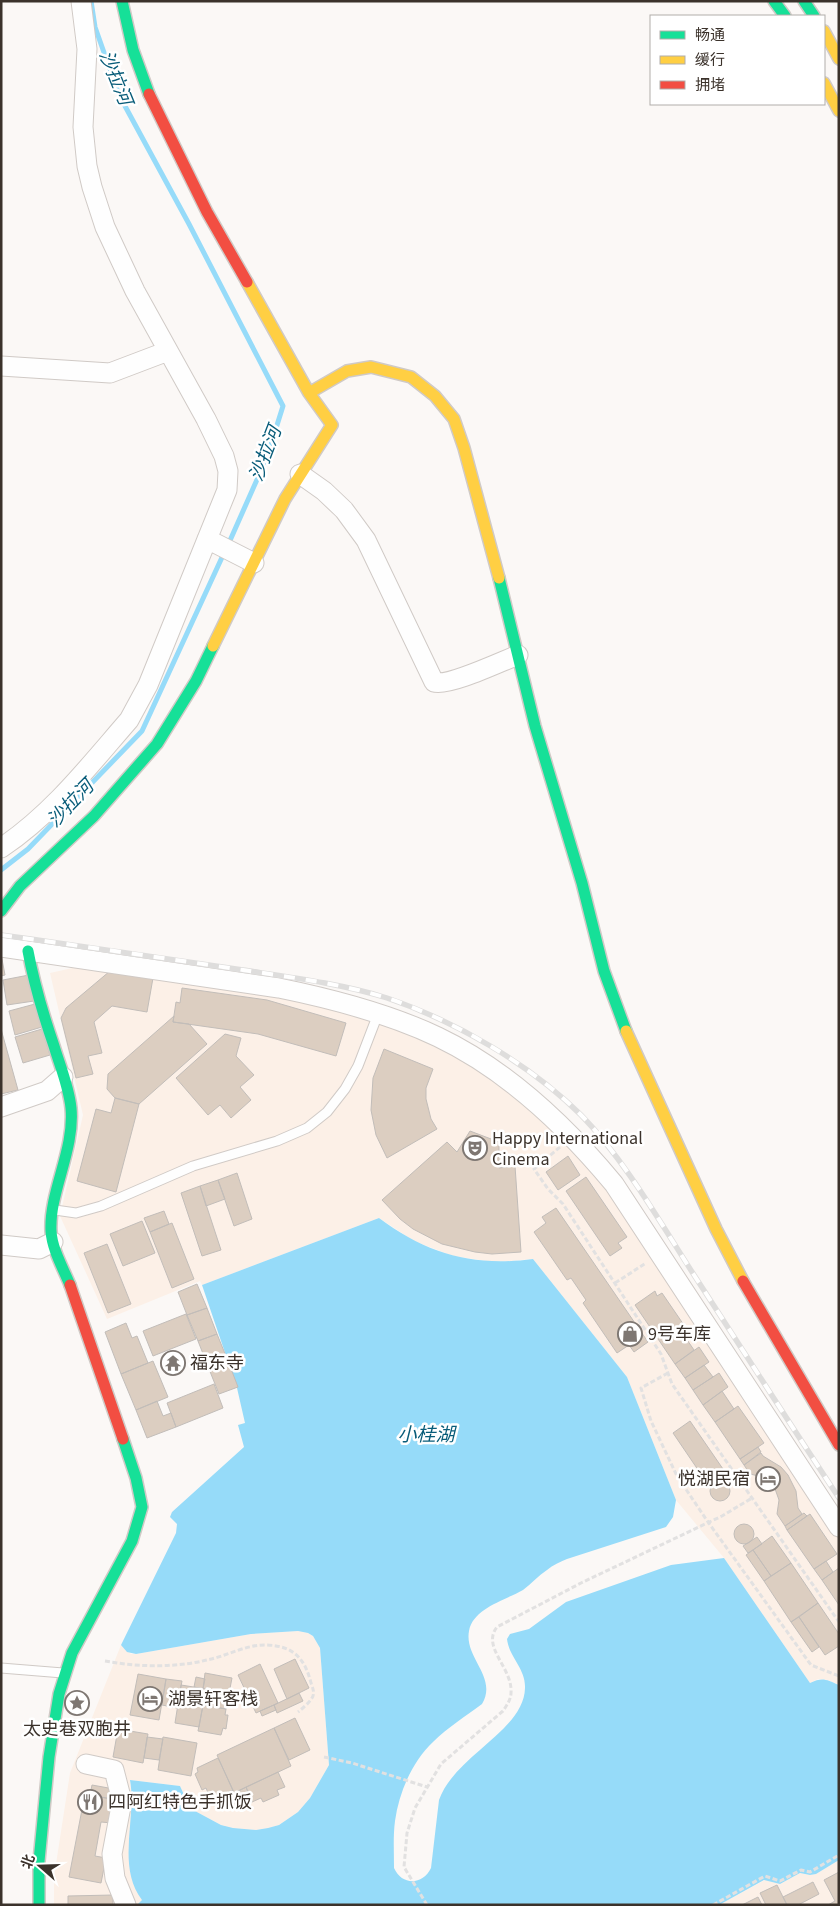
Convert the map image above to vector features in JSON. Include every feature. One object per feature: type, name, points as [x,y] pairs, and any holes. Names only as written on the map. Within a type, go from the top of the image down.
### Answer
[{"type":"street","points":[[1,848],[50,810],[129,720],[148,685],[210,541],[227,490],[228,471],[224,456],[135,291],[105,227],[92,187],[82,127],[87,49],[81,1]]},
{"type":"street","points":[[1,910],[20,886],[94,816],[157,744],[196,681],[250,561],[300,474],[332,425],[309,393],[206,212],[150,98],[133,50],[122,1]]},
{"type":"street","points":[[774,1],[784,15]]},
{"type":"street","points":[[804,1],[813,15]]},
{"type":"street","points":[[825,34],[839,59]]},
{"type":"street","points":[[825,85],[839,110]]},
{"type":"street","points":[[1,366],[110,373],[168,351]]},
{"type":"street","points":[[309,393],[347,371],[371,367],[380,368],[411,377],[429,391],[454,419],[464,448],[535,726],[582,883],[604,971],[626,1031],[716,1230],[738,1272],[839,1445]]},
{"type":"street","points":[[300,474],[324,491],[344,510],[366,540],[434,682],[438,684],[453,680],[518,655]]},
{"type":"street","points":[[210,541],[250,561]]},
{"type":"street","points":[[1,947],[279,988],[323,998],[413,1026],[464,1051],[490,1068],[536,1103],[573,1137],[614,1184],[839,1527]]},
{"type":"street","points":[[28,951],[35,988],[70,1100],[72,1123],[52,1210],[51,1231],[53,1242],[77,1304],[115,1415],[136,1478],[142,1507],[132,1542],[81,1636],[65,1674],[54,1719],[49,1757],[39,1861],[38,1905]]},
{"type":"street","points":[[1,1107],[48,1091],[63,1076]]},
{"type":"street","points":[[1,1245],[39,1248],[53,1242]]},
{"type":"street","points":[[86,1764],[114,1770],[122,1801],[112,1854],[115,1878],[126,1905]]},
{"type":"lane","points":[[52,1210],[76,1213],[101,1206],[193,1166],[277,1141],[307,1128],[327,1112],[345,1089],[358,1066],[378,1014]]},
{"type":"lane","points":[[1,1668],[65,1674]]},
{"type":"path","points":[[573,1137],[534,1169],[548,1190],[563,1204],[661,1354],[672,1384],[839,1622]]},
{"type":"path","points":[[615,1283],[660,1253]]},
{"type":"path","points":[[668,1373],[641,1388],[651,1422],[677,1476],[811,1665],[839,1676]]},
{"type":"path","points":[[427,1905],[404,1867],[407,1833],[415,1808],[441,1764],[503,1711],[510,1700],[511,1681],[492,1643],[493,1633],[497,1627],[581,1583],[708,1522],[752,1498]]},
{"type":"path","points":[[105,1660],[121,1664],[164,1666],[207,1660],[258,1646],[272,1645],[291,1651],[308,1668],[314,1693],[311,1700],[298,1712]]},
{"type":"path","points":[[324,1757],[352,1763],[427,1787]]},
{"type":"path","points":[[713,1905],[765,1876],[780,1881],[801,1870],[810,1872],[839,1855]]},
{"type":"shaded area","points":[[77,967],[278,993],[412,1031],[487,1072],[592,1165],[839,1536],[839,1685],[828,1680],[818,1679],[810,1683],[724,1558],[676,1500],[627,1377],[533,1259],[493,1262],[453,1256],[414,1241],[379,1218],[202,1285],[200,1281],[107,1319],[60,1216],[83,1115],[50,973]]},
{"type":"shaded area","points":[[298,1631],[308,1633],[313,1636],[320,1648],[329,1765],[310,1798],[298,1812],[279,1825],[256,1830],[221,1825],[195,1811],[186,1799],[180,1786],[130,1780],[142,1900],[139,1905],[54,1905],[54,1877],[70,1773],[121,1645],[131,1654],[136,1654],[251,1634]]},
{"type":"shaded area","points":[[839,1860],[839,1905],[719,1905],[765,1880],[780,1884],[800,1873],[816,1874]]},
{"type":"water","name":"小桂湖","points":[[379,1218],[415,1241],[452,1255],[490,1261],[533,1259],[627,1377],[676,1500],[673,1517],[666,1527],[559,1562],[523,1590],[491,1606],[477,1616],[469,1631],[469,1641],[471,1650],[484,1676],[486,1694],[482,1704],[433,1742],[419,1759],[408,1778],[400,1799],[394,1827],[394,1868],[398,1874],[402,1878],[412,1881],[423,1878],[427,1874],[431,1868],[439,1800],[447,1784],[473,1756],[502,1730],[522,1703],[525,1681],[508,1645],[507,1639],[510,1634],[529,1629],[566,1602],[671,1565],[724,1558],[810,1683],[824,1680],[839,1685],[839,1860],[816,1874],[800,1873],[780,1884],[764,1880],[719,1905],[138,1904],[142,1900],[134,1886],[130,1872],[129,1857],[130,1780],[180,1786],[186,1799],[195,1811],[221,1825],[256,1830],[279,1825],[298,1812],[310,1798],[329,1765],[320,1648],[313,1636],[308,1633],[298,1631],[251,1634],[136,1654],[127,1652],[121,1645],[176,1533],[177,1524],[170,1517],[172,1512],[244,1447],[238,1425],[245,1423],[237,1388],[202,1285]]},
{"type":"building","points":[[1,954],[5,975],[1,976]]},
{"type":"building","points":[[110,971],[153,978],[147,1012],[112,1006],[94,1022],[102,1053],[88,1056],[93,1074],[76,1078],[61,1018],[66,1008]]},
{"type":"building","points":[[29,975],[34,1001],[7,1005],[3,980]]},
{"type":"building","points":[[182,988],[267,1000],[346,1023],[336,1056],[258,1034],[173,1022],[176,1002],[180,1003]]},
{"type":"building","points":[[35,1004],[42,1027],[15,1035],[9,1011]]},
{"type":"building","points":[[174,1016],[173,1022],[189,1024],[207,1044],[139,1104],[115,1098],[107,1089],[108,1074]]},
{"type":"building","points":[[1,1029],[18,1090],[1,1094]]},
{"type":"building","points":[[42,1029],[50,1055],[23,1063],[15,1037]]},
{"type":"building","points":[[225,1034],[241,1038],[236,1056],[254,1075],[240,1087],[251,1100],[231,1118],[220,1105],[208,1115],[176,1078]]},
{"type":"building","points":[[384,1049],[433,1069],[426,1088],[426,1099],[431,1119],[437,1129],[387,1158],[376,1135],[371,1110],[373,1078]]},
{"type":"building","points":[[115,1098],[139,1104],[116,1192],[77,1181],[96,1109],[111,1113]]},
{"type":"building","points":[[470,1131],[499,1142],[499,1168],[515,1166],[521,1252],[492,1254],[442,1244],[413,1229],[400,1219],[382,1200],[447,1142],[457,1152]]},
{"type":"building","points":[[568,1156],[580,1175],[558,1190],[546,1172]]},
{"type":"building","points":[[237,1173],[252,1219],[234,1226],[218,1180]]},
{"type":"building","points":[[586,1177],[627,1237],[618,1243],[622,1248],[610,1256],[566,1191]]},
{"type":"building","points":[[218,1180],[225,1199],[206,1206],[200,1186]]},
{"type":"building","points":[[200,1186],[221,1250],[202,1256],[181,1193]]},
{"type":"building","points":[[556,1208],[648,1342],[634,1352],[629,1345],[617,1353],[583,1303],[586,1300],[571,1278],[567,1280],[534,1232],[546,1223],[542,1217]]},
{"type":"building","points":[[164,1211],[169,1224],[150,1232],[144,1218]]},
{"type":"building","points":[[142,1221],[155,1253],[123,1266],[110,1234]]},
{"type":"building","points":[[172,1223],[194,1279],[172,1288],[150,1232]]},
{"type":"building","points":[[107,1244],[131,1304],[108,1313],[84,1253]]},
{"type":"building","points":[[197,1284],[207,1308],[187,1315],[178,1292]]},
{"type":"building","points":[[655,1291],[657,1296],[662,1293],[688,1331],[683,1334],[694,1350],[675,1364],[635,1305]]},
{"type":"building","points":[[207,1308],[217,1334],[198,1341],[187,1315]]},
{"type":"building","points":[[186,1314],[196,1339],[153,1356],[143,1331]]},
{"type":"building","points":[[126,1323],[132,1338],[137,1336],[148,1363],[121,1374],[105,1332]]},
{"type":"building","points":[[217,1334],[228,1361],[209,1369],[198,1341]]},
{"type":"building","points":[[699,1347],[709,1362],[685,1378],[675,1364]]},
{"type":"building","points":[[153,1361],[168,1397],[136,1410],[121,1374]]},
{"type":"building","points":[[228,1361],[238,1387],[219,1394],[209,1369]]},
{"type":"building","points":[[704,1365],[713,1377],[693,1390],[685,1378]]},
{"type":"building","points":[[719,1373],[728,1387],[703,1405],[693,1390]]},
{"type":"building","points":[[214,1384],[223,1408],[176,1427],[167,1403]]},
{"type":"building","points":[[722,1391],[734,1409],[715,1422],[703,1405]]},
{"type":"building","points":[[157,1401],[163,1416],[171,1413],[176,1427],[147,1438],[136,1410]]},
{"type":"building","points":[[738,1406],[764,1443],[740,1459],[715,1422]]},
{"type":"building","points":[[690,1421],[723,1469],[719,1472],[722,1477],[709,1486],[673,1433]]},
{"type":"building","points":[[758,1447],[761,1452],[744,1465],[740,1459]]},
{"type":"building","points":[[761,1453],[781,1467],[788,1475],[796,1491],[798,1508],[802,1514],[785,1526],[777,1514],[779,1500],[774,1486],[763,1477],[750,1474],[744,1465]]},
{"type":"building","points":[[720,1481],[727,1484],[730,1491],[727,1498],[720,1501],[713,1498],[710,1491],[713,1484]]},
{"type":"building","points":[[804,1513],[807,1516],[787,1530],[785,1526]]},
{"type":"building","points":[[810,1514],[837,1554],[814,1569],[787,1530]]},
{"type":"building","points":[[744,1524],[751,1527],[754,1534],[751,1541],[744,1544],[737,1541],[734,1534],[737,1527]]},
{"type":"building","points":[[772,1536],[791,1563],[771,1576],[753,1550]]},
{"type":"building","points":[[757,1537],[762,1544],[748,1553],[743,1546]]},
{"type":"building","points":[[753,1550],[771,1576],[764,1581],[746,1555]]},
{"type":"building","points":[[826,1561],[833,1572],[822,1580],[814,1569]]},
{"type":"building","points":[[791,1563],[818,1603],[791,1622],[764,1581]]},
{"type":"building","points":[[839,1568],[839,1605],[822,1580]]},
{"type":"building","points":[[818,1603],[839,1634],[839,1646],[825,1655],[799,1617]]},
{"type":"building","points":[[799,1617],[819,1647],[812,1652],[791,1622]]},
{"type":"building","points":[[295,1659],[309,1688],[287,1699],[274,1669]]},
{"type":"building","points":[[260,1664],[278,1703],[256,1713],[238,1675]]},
{"type":"building","points":[[205,1673],[232,1678],[226,1709],[203,1705],[206,1689],[203,1689]]},
{"type":"building","points":[[138,1674],[166,1679],[159,1720],[130,1715]]},
{"type":"building","points":[[196,1677],[205,1679],[203,1689],[194,1687]]},
{"type":"building","points":[[166,1679],[182,1681],[177,1708],[162,1705]]},
{"type":"building","points":[[181,1685],[206,1689],[199,1727],[175,1723]]},
{"type":"building","points":[[299,1693],[303,1701],[277,1713],[274,1705]]},
{"type":"building","points":[[203,1705],[226,1709],[225,1715],[228,1715],[226,1729],[223,1728],[221,1735],[198,1731]]},
{"type":"building","points":[[274,1705],[276,1710],[262,1716],[260,1711]]},
{"type":"building","points":[[295,1718],[310,1750],[289,1760],[274,1728]]},
{"type":"building","points":[[274,1728],[291,1766],[234,1793],[217,1755]]},
{"type":"building","points":[[118,1729],[148,1734],[143,1763],[113,1757]]},
{"type":"building","points":[[147,1737],[163,1739],[159,1760],[144,1758]]},
{"type":"building","points":[[163,1737],[197,1743],[191,1776],[158,1770]]},
{"type":"building","points":[[218,1758],[233,1790],[211,1800],[206,1788],[202,1790],[195,1774],[198,1772],[197,1768]]},
{"type":"building","points":[[278,1772],[285,1787],[277,1790],[279,1795],[263,1802],[261,1798],[252,1802],[246,1787]]},
{"type":"building","points":[[92,1785],[114,1789],[111,1799],[90,1795]]},
{"type":"building","points":[[246,1787],[252,1802],[239,1808],[237,1804],[232,1807],[226,1793],[233,1790],[234,1793]]},
{"type":"building","points":[[85,1794],[117,1800],[112,1823],[101,1822],[95,1856],[106,1858],[101,1883],[69,1877]]},
{"type":"building","points":[[839,1872],[839,1905],[828,1905],[835,1901],[824,1880]]},
{"type":"building","points":[[813,1882],[819,1894],[798,1905],[787,1905],[783,1897]]},
{"type":"building","points":[[777,1885],[787,1905],[766,1905],[760,1893]]},
{"type":"building","points":[[113,1895],[113,1905],[68,1905],[68,1896]]},
{"type":"building","points":[[758,1897],[762,1905],[742,1905]]},
{"type":"waterway","name":"沙拉河","points":[[91,1],[95,27],[119,95],[189,224],[283,406],[267,457],[228,545]]},
{"type":"waterway","name":"沙拉河","points":[[1,870],[28,849],[142,731],[224,553]]},
{"type":"railway","points":[[1,935],[316,981],[387,998],[439,1019],[465,1032],[539,1078],[581,1115],[597,1132],[627,1171],[839,1498]]},
{"type":"traffic: fast","points":[[122,1],[133,50],[149,94]]},
{"type":"traffic: fast","points":[[774,1],[784,15]]},
{"type":"traffic: fast","points":[[804,1],[813,15]]},
{"type":"traffic: fast","points":[[499,578],[535,726],[582,883],[604,971],[626,1031]]},
{"type":"traffic: fast","points":[[1,911],[20,886],[94,816],[157,744],[196,681],[213,646]]},
{"type":"traffic: fast","points":[[28,951],[39,999],[70,1100],[71,1124],[69,1139],[51,1216],[52,1238],[70,1285]]},
{"type":"traffic: fast","points":[[39,1905],[39,1861],[49,1757],[59,1694],[72,1653],[132,1541],[142,1507],[136,1478],[123,1439]]},
{"type":"traffic: slow","points":[[825,33],[839,59]]},
{"type":"traffic: slow","points":[[825,85],[839,111]]},
{"type":"traffic: slow","points":[[213,646],[285,499],[332,425],[309,393],[247,282]]},
{"type":"traffic: slow","points":[[309,393],[347,371],[371,367],[411,377],[435,396],[454,419],[464,448],[499,578]]},
{"type":"traffic: slow","points":[[626,1031],[716,1229],[743,1281]]},
{"type":"traffic: jam","points":[[149,94],[207,212],[247,282]]},
{"type":"traffic: jam","points":[[743,1281],[839,1445]]},
{"type":"traffic: jam","points":[[70,1285],[123,1439]]},
{"type":"place","name":"Happy International Cinema","points":[[475,1148]]},
{"type":"place","name":"9号车库","points":[[630,1334]]},
{"type":"place","name":"福东寺","points":[[173,1363]]},
{"type":"place","name":"悦湖民宿","points":[[768,1479]]},
{"type":"place","name":"湖景轩客栈","points":[[150,1699]]},
{"type":"place","name":"太史巷双胞井","points":[[77,1703]]},
{"type":"place","name":"四阿红特色手抓饭","points":[[90,1802]]}]
